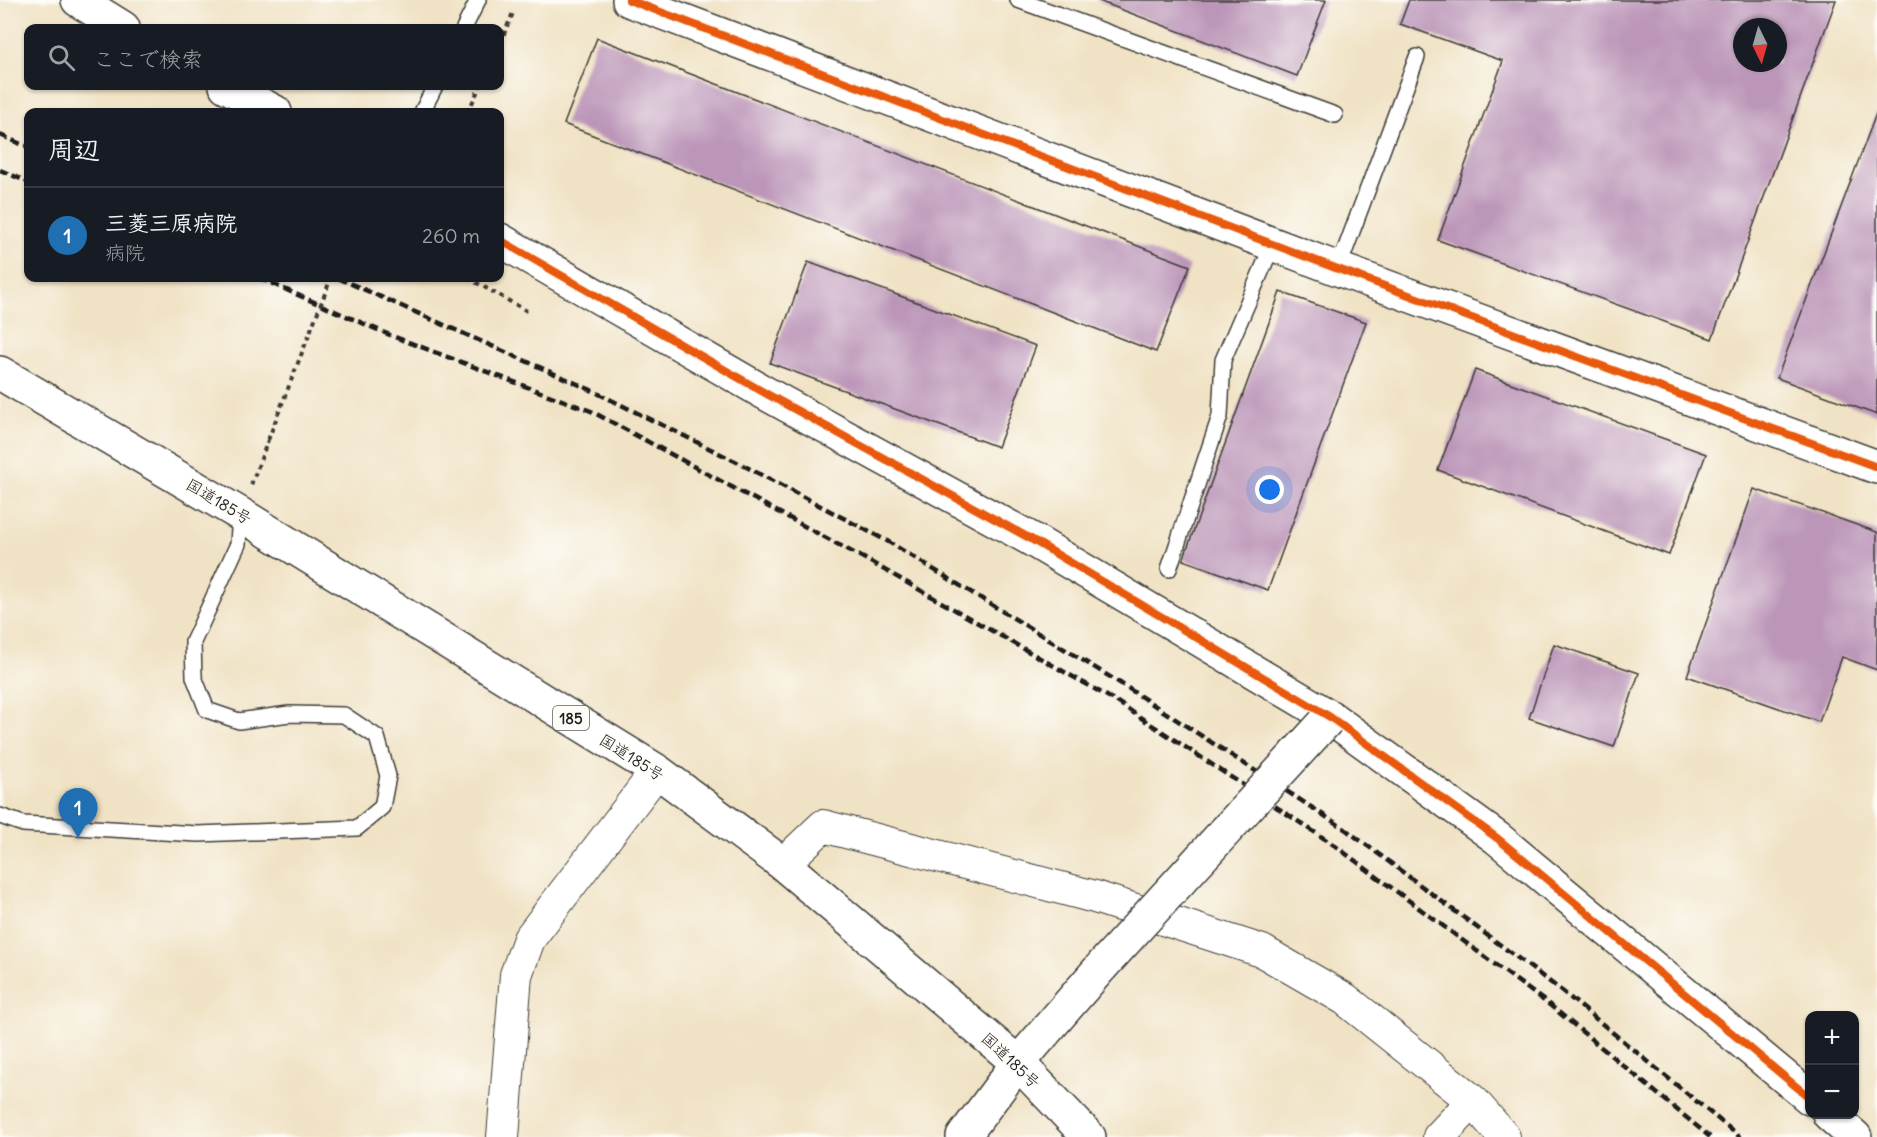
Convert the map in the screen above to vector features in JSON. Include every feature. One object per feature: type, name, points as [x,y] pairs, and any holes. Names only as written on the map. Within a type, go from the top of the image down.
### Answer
[{"type":"main road","points":[[78,0],[117,24]]},
{"type":"main road","points":[[629,0],[1338,269],[1877,467]]},
{"type":"main road","points":[[234,90],[267,108]]},
{"type":"main road","points":[[504,242],[755,387],[1103,581],[1329,717],[1497,838],[1805,1094]]},
{"type":"main road","name":"国道185号","points":[[0,373],[240,514],[657,771],[783,864],[1018,1063],[1089,1137]]},
{"type":"main road","points":[[963,1137],[1018,1063],[1102,966],[1329,717]]},
{"type":"main road","points":[[1835,1119],[1855,1137]]},
{"type":"street","points":[[503,1137],[516,975],[529,939],[657,771]]},
{"type":"street","points":[[783,864],[823,826],[1095,897],[1262,951],[1345,999],[1473,1101],[1504,1137]]},
{"type":"street","points":[[1439,1137],[1473,1101]]},
{"type":"lane","points":[[466,24],[478,0]]},
{"type":"lane","points":[[1018,0],[1335,116]]},
{"type":"lane","points":[[1338,269],[1417,57]]},
{"type":"lane","points":[[424,108],[433,90]]},
{"type":"lane","points":[[1169,569],[1220,416],[1223,360],[1273,244]]},
{"type":"lane","points":[[0,816],[23,824],[198,834],[357,828],[382,807],[388,776],[377,737],[344,715],[288,714],[239,721],[207,710],[194,677],[193,642],[238,544],[240,514]]},
{"type":"path","points":[[504,34],[513,13]]},
{"type":"path","points":[[470,108],[478,90]]},
{"type":"path","points":[[240,514],[329,282]]},
{"type":"path","points":[[475,282],[526,311]]},
{"type":"building","points":[[1096,0],[1326,0],[1297,76]]},
{"type":"building","points":[[1409,0],[1836,0],[1712,339],[1438,240],[1503,61],[1400,24]]},
{"type":"building","points":[[597,38],[1190,266],[1156,352],[564,124]]},
{"type":"building","points":[[1877,111],[1877,415],[1777,378]]},
{"type":"building","points":[[808,262],[1036,346],[998,447],[770,363]]},
{"type":"building","points":[[1280,292],[1366,322],[1268,590],[1183,560]]},
{"type":"building","points":[[1475,370],[1706,454],[1669,555],[1438,470]]},
{"type":"building","points":[[1754,489],[1877,532],[1877,670],[1842,657],[1819,722],[1687,676]]},
{"type":"building","points":[[1554,644],[1639,673],[1614,747],[1529,718]]},
{"type":"railway","points":[[0,135],[24,145]]},
{"type":"railway","points":[[0,170],[24,180]]},
{"type":"railway","points":[[268,282],[392,336],[591,411],[867,560],[1114,700],[1334,845],[1551,1006],[1710,1137]]},
{"type":"railway","points":[[347,282],[589,389],[735,461],[887,541],[1120,683],[1345,829],[1562,991],[1740,1137]]},
{"type":"cycle path","points":[[629,0],[1338,269],[1877,467]]},
{"type":"cycle path","points":[[504,242],[765,393],[1031,539],[1330,717],[1497,838],[1805,1094]]},
{"type":"place","name":"三菱三原病院","points":[[78,838]]}]
